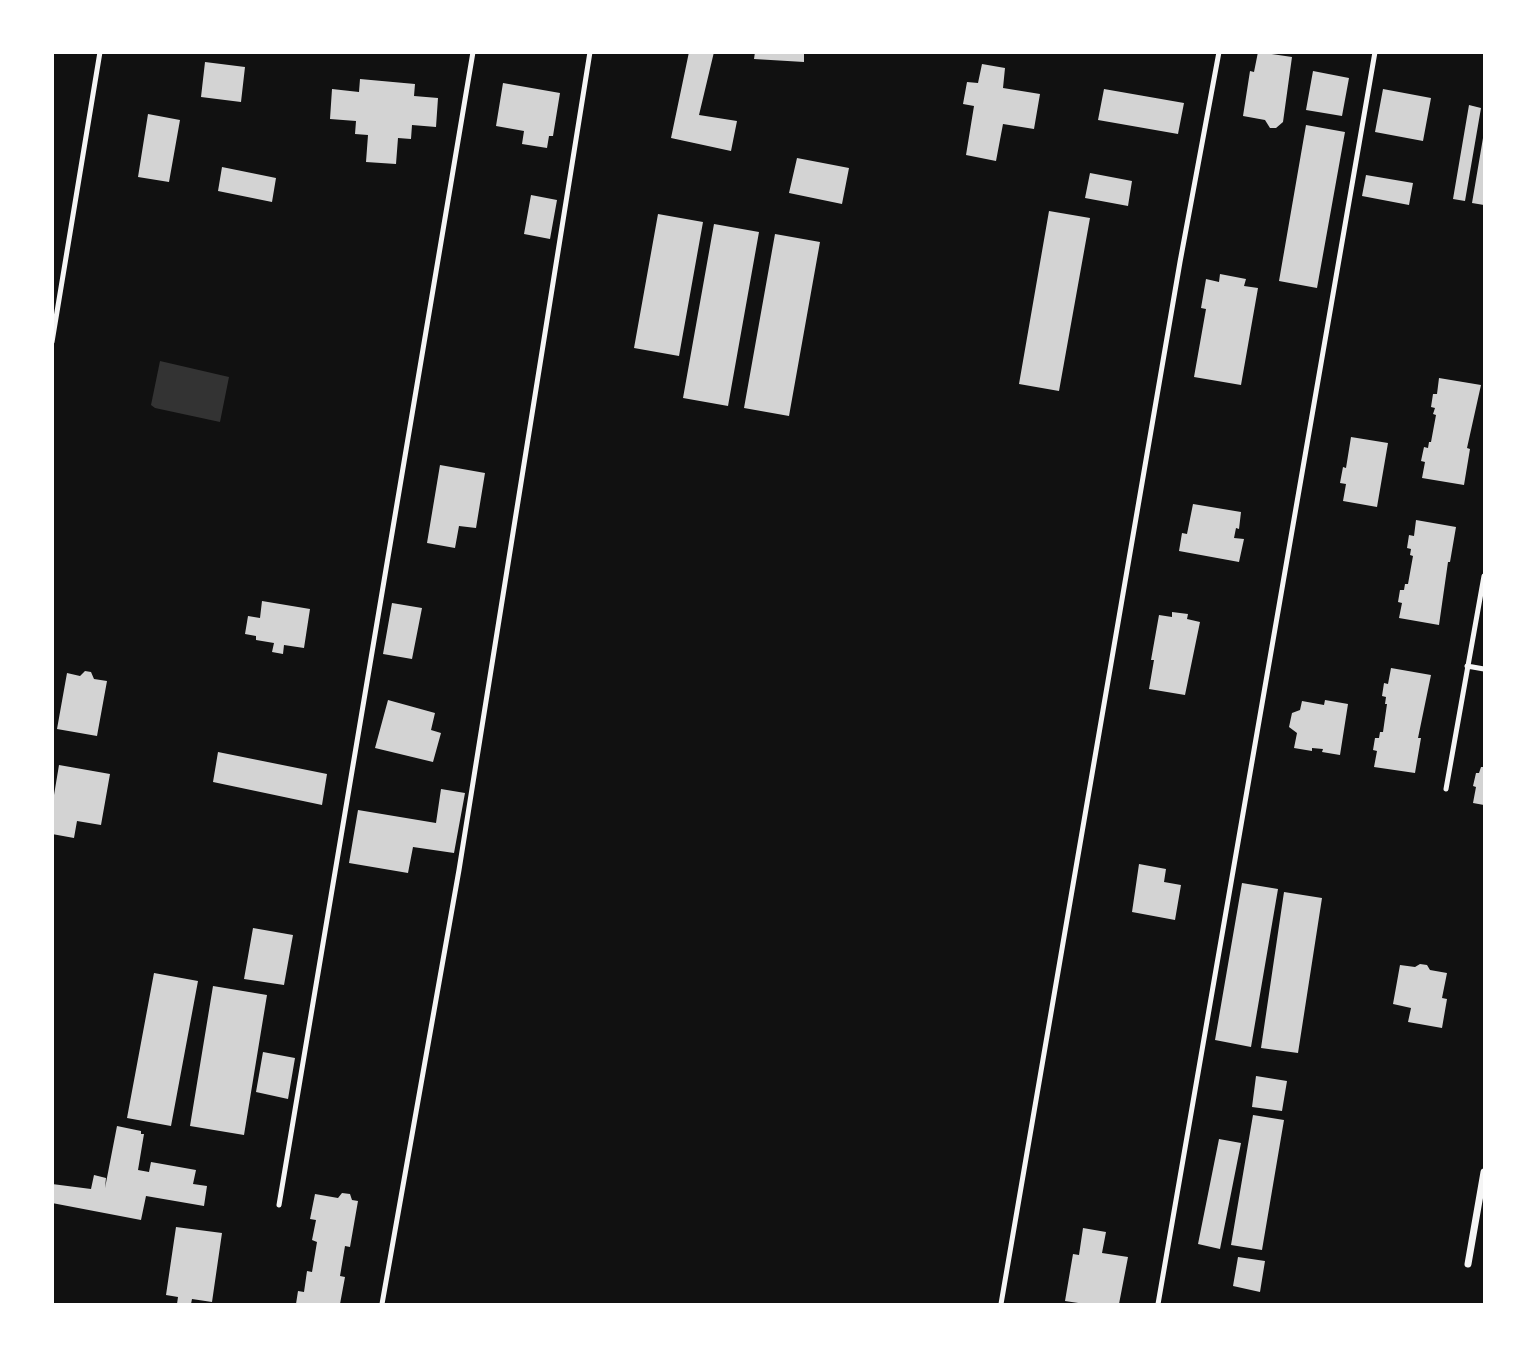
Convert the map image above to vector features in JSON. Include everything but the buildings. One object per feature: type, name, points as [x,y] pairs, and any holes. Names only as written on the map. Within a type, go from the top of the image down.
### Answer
[{"type":"street","points":[[1468,1264],[1485,1172]]},
{"type":"lane","points":[[52,342],[100,52]]},
{"type":"lane","points":[[278,1205],[473,52]]},
{"type":"lane","points":[[383,1304],[459,870],[590,52]]},
{"type":"lane","points":[[1001,1304],[1180,262],[1219,52]]},
{"type":"lane","points":[[1158,1304],[1375,52]]},
{"type":"lane","points":[[1446,789],[1485,576]]},
{"type":"lane","points":[[1467,666],[1485,669]]},
{"type":"shaded area","points":[[160,361],[229,377],[220,422],[151,405]]}]
